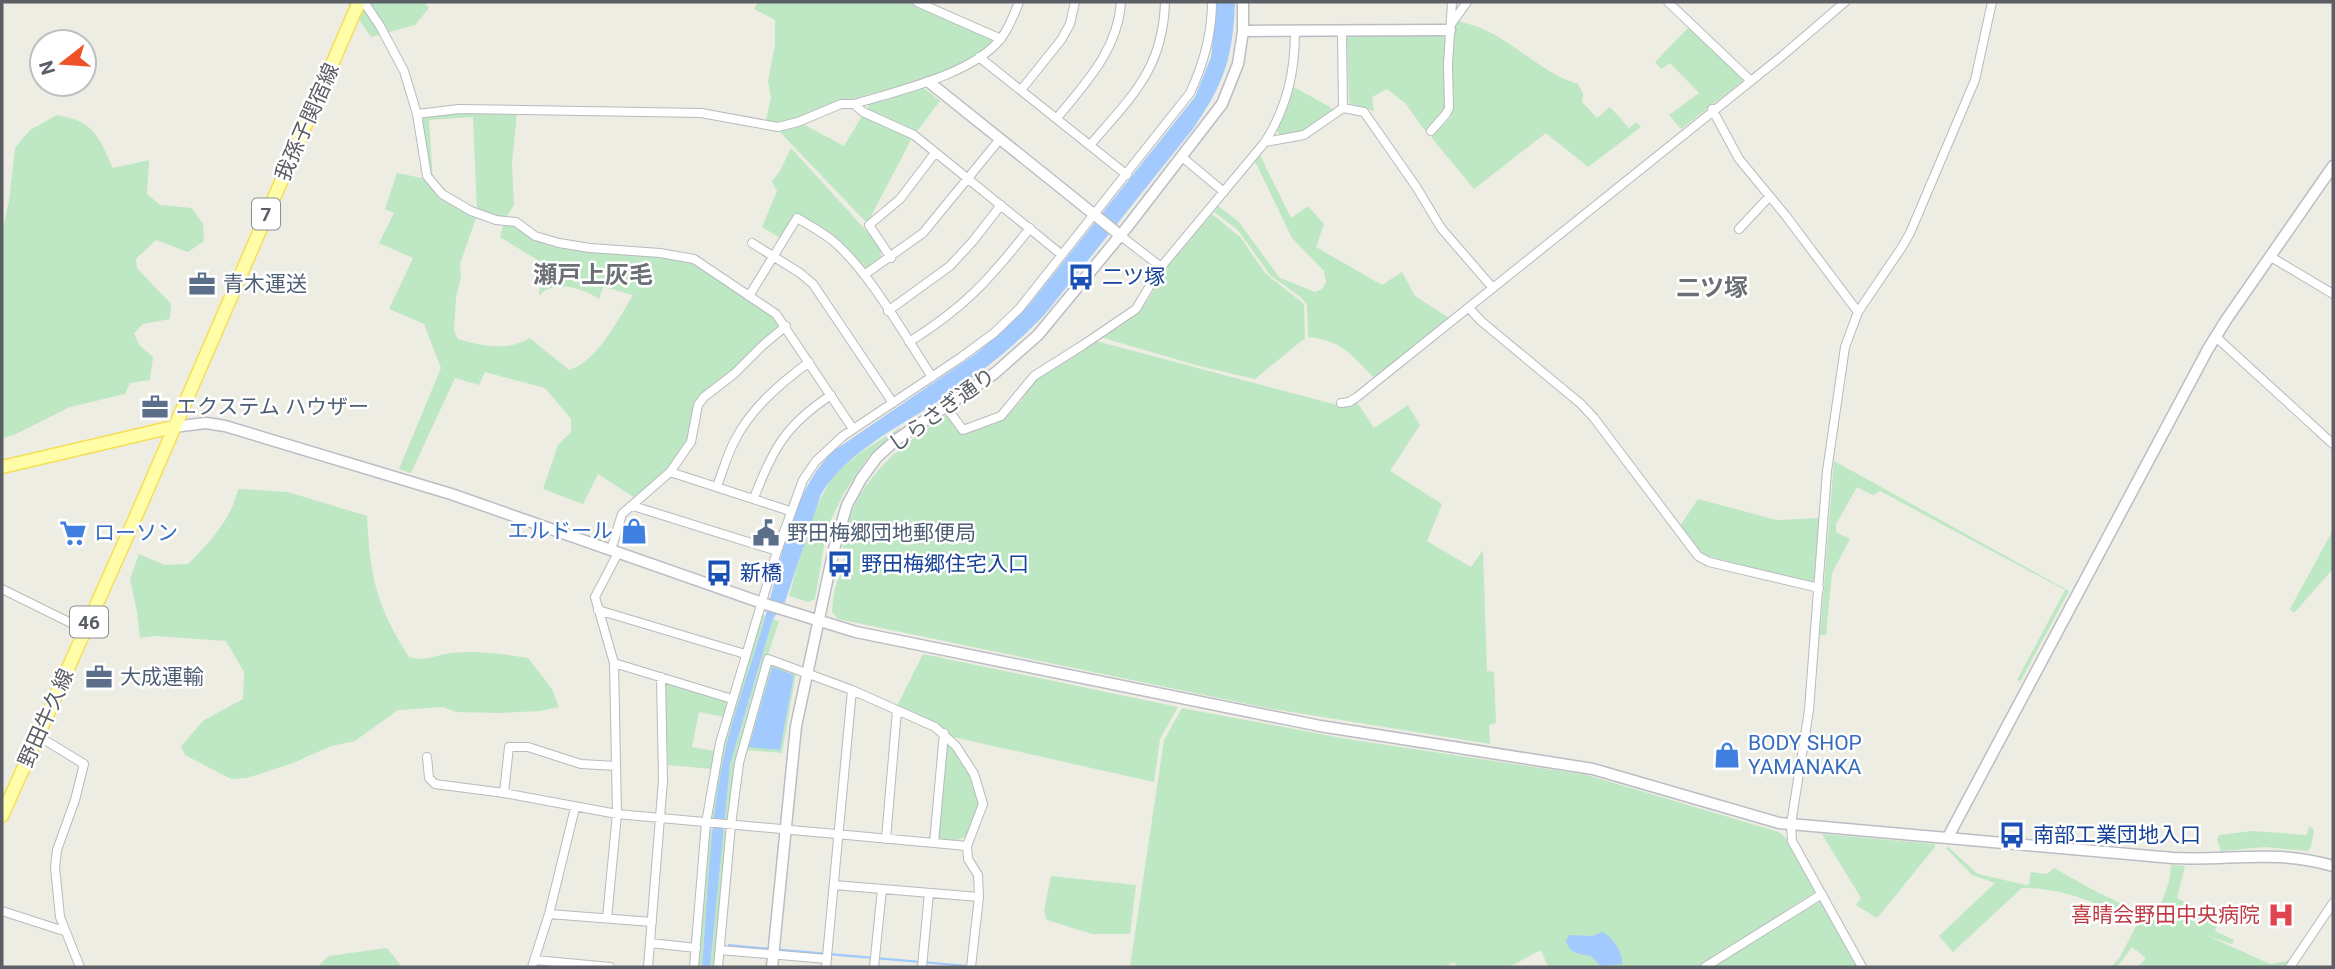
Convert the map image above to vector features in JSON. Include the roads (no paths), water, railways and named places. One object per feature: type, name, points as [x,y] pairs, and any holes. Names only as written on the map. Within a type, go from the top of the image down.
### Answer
[{"type":"main road","name":"我孫子関宿線","points":[[173,427],[361,2]]},
{"type":"main road","points":[[2,467],[173,427]]},
{"type":"main road","name":"野田牛久線","points":[[2,816],[173,427]]},
{"type":"street","points":[[361,2],[396,54],[404,71],[417,114],[424,163],[430,182],[442,194],[471,212],[496,220],[516,222],[535,236],[559,243],[694,259],[770,309],[786,326],[853,429]]},
{"type":"street","points":[[917,2],[1001,39]]},
{"type":"street","points":[[417,114],[459,109],[701,113],[778,127],[798,122],[841,104],[854,104],[929,82],[979,57],[1001,39],[1019,2]]},
{"type":"street","points":[[1021,90],[1061,40],[1070,24],[1075,2]]},
{"type":"street","points":[[1057,118],[1104,58],[1115,35],[1121,2]]},
{"type":"street","points":[[1091,145],[1152,67],[1165,25],[1165,2]]},
{"type":"street","points":[[694,967],[706,823],[720,743],[777,551],[803,480],[816,461],[853,429],[994,333],[1036,289],[1062,255],[1097,217],[1190,93],[1202,68],[1209,44],[1212,2]]},
{"type":"street","name":"しらさぎ通り","points":[[772,967],[796,726],[839,529],[847,505],[877,457],[896,440],[995,373],[1038,335],[1118,233],[1182,158],[1222,104],[1238,64],[1244,2]]},
{"type":"street","points":[[1431,131],[1449,108],[1448,64],[1452,2]]},
{"type":"street","points":[[1451,28],[1467,2]]},
{"type":"street","points":[[1668,2],[1750,80]]},
{"type":"street","points":[[1341,403],[1357,397],[1469,308],[1843,2]]},
{"type":"street","points":[[1862,967],[1792,841],[1791,824],[1809,709],[1827,471],[1845,347],[1858,312],[1902,247],[1975,80],[1992,2]]},
{"type":"street","points":[[1243,31],[1451,28]]},
{"type":"street","points":[[946,407],[963,430],[1001,416],[1034,376],[1136,309],[1161,267],[1275,127],[1289,90],[1295,58],[1295,31]]},
{"type":"street","points":[[1342,31],[1343,108]]},
{"type":"street","points":[[979,57],[1127,175]]},
{"type":"street","points":[[929,82],[1161,267]]},
{"type":"street","points":[[854,104],[863,112],[914,135],[1062,255]]},
{"type":"street","points":[[1265,142],[1304,135],[1343,108],[1364,113],[1417,188],[1441,228],[1492,287]]},
{"type":"street","points":[[1712,109],[1739,159],[1858,312]]},
{"type":"street","points":[[864,275],[923,233],[1000,139]]},
{"type":"street","points":[[891,258],[869,225],[900,199],[935,153]]},
{"type":"street","points":[[1182,158],[1224,192]]},
{"type":"street","points":[[1948,837],[2216,337],[2333,166]]},
{"type":"street","points":[[1740,229],[1769,197]]},
{"type":"street","points":[[888,311],[950,266],[974,241],[1001,205]]},
{"type":"street","points":[[749,296],[797,218],[834,242],[864,275],[932,377]]},
{"type":"street","points":[[909,342],[970,299],[994,274],[1030,228]]},
{"type":"street","points":[[752,243],[813,284],[893,403]]},
{"type":"street","points":[[2271,257],[2333,294]]},
{"type":"street","points":[[1469,308],[1594,418],[1698,556],[1709,562],[1819,588]]},
{"type":"street","points":[[607,918],[617,814],[614,663],[595,597],[614,552],[622,514],[670,472],[691,442],[698,405],[786,326]]},
{"type":"street","points":[[2216,337],[2333,444]]},
{"type":"street","points":[[717,486],[744,424],[767,396],[810,362]]},
{"type":"street","points":[[754,498],[769,461],[788,430],[806,412],[831,395]]},
{"type":"street","points":[[173,427],[206,423],[225,426],[451,494],[783,610],[869,635],[1306,724],[1593,769],[1740,813],[1791,824],[2188,859],[2279,855],[2333,866]]},
{"type":"street","points":[[670,472],[790,511]]},
{"type":"street","points":[[633,506],[777,551]]},
{"type":"street","points":[[2,589],[85,630]]},
{"type":"street","points":[[598,610],[745,654]]},
{"type":"street","points":[[718,967],[739,763],[768,659],[852,690],[935,727],[956,746],[974,774],[983,804],[967,846],[968,859],[978,875],[979,897],[972,967]]},
{"type":"street","points":[[614,663],[732,699]]},
{"type":"street","points":[[648,967],[663,780],[661,677]]},
{"type":"street","points":[[720,950],[827,963],[852,690]]},
{"type":"street","points":[[886,839],[897,710]]},
{"type":"street","points":[[934,844],[944,733]]},
{"type":"street","points":[[38,736],[84,764],[75,800],[57,850],[55,867],[57,900],[64,931],[79,967]]},
{"type":"street","points":[[503,793],[509,747],[528,747],[581,764],[617,766]]},
{"type":"street","points":[[427,757],[429,778],[435,784],[503,793],[575,808],[660,819],[967,846]]},
{"type":"street","points":[[575,808],[549,914],[533,964],[610,967]]},
{"type":"street","points":[[834,885],[979,897]]},
{"type":"street","points":[[874,967],[881,889]]},
{"type":"street","points":[[922,967],[929,893]]},
{"type":"street","points":[[1705,967],[1822,894]]},
{"type":"street","points":[[2290,967],[2333,903]]},
{"type":"street","points":[[2,911],[64,931]]},
{"type":"street","points":[[549,914],[652,922]]},
{"type":"street","points":[[650,943],[696,948]]},
{"type":"water","points":[[1217,2],[1235,2],[1229,55],[1212,98],[1192,130],[1045,314],[1009,349],[969,380],[860,452],[832,478],[821,494],[785,602],[773,619],[730,764],[710,967],[702,967],[712,838],[723,761],[782,552],[806,488],[832,452],[974,355],[1029,305],[1195,97],[1211,57]]},
{"type":"water","points":[[772,667],[794,675],[780,750],[749,747]]},
{"type":"water","points":[[1602,932],[1610,937],[1616,946],[1622,964],[1601,966],[1591,956],[1573,951],[1566,941],[1569,935],[1592,936]]},
{"type":"water","points":[[728,944],[968,965],[968,967],[728,947]]},
{"type":"place","name":"二ツ塚","points":[[1081,277]]},
{"type":"place","name":"青木運送","points":[[202,284]]},
{"type":"place","name":"エクステム ハウザー","points":[[155,407]]},
{"type":"place","name":"エルドール","points":[[634,531]]},
{"type":"place","name":"ローソン","points":[[73,533]]},
{"type":"place","name":"野田梅郷団地郵便局","points":[[766,533]]},
{"type":"place","name":"野田梅郷住宅入口","points":[[840,564]]},
{"type":"place","name":"新橋","points":[[719,573]]},
{"type":"place","name":"大成運輸","points":[[99,677]]},
{"type":"place","name":"BODY SHOP YAMANAKA","points":[[1727,755]]},
{"type":"place","name":"南部工業団地入口","points":[[2012,835]]},
{"type":"place","name":"喜晴会野田中央病院","points":[[2281,915]]},
{"type":"district","name":"瀬戸上灰毛","points":[[593,275]]},
{"type":"district","name":"二ツ塚","points":[[1712,288]]}]
